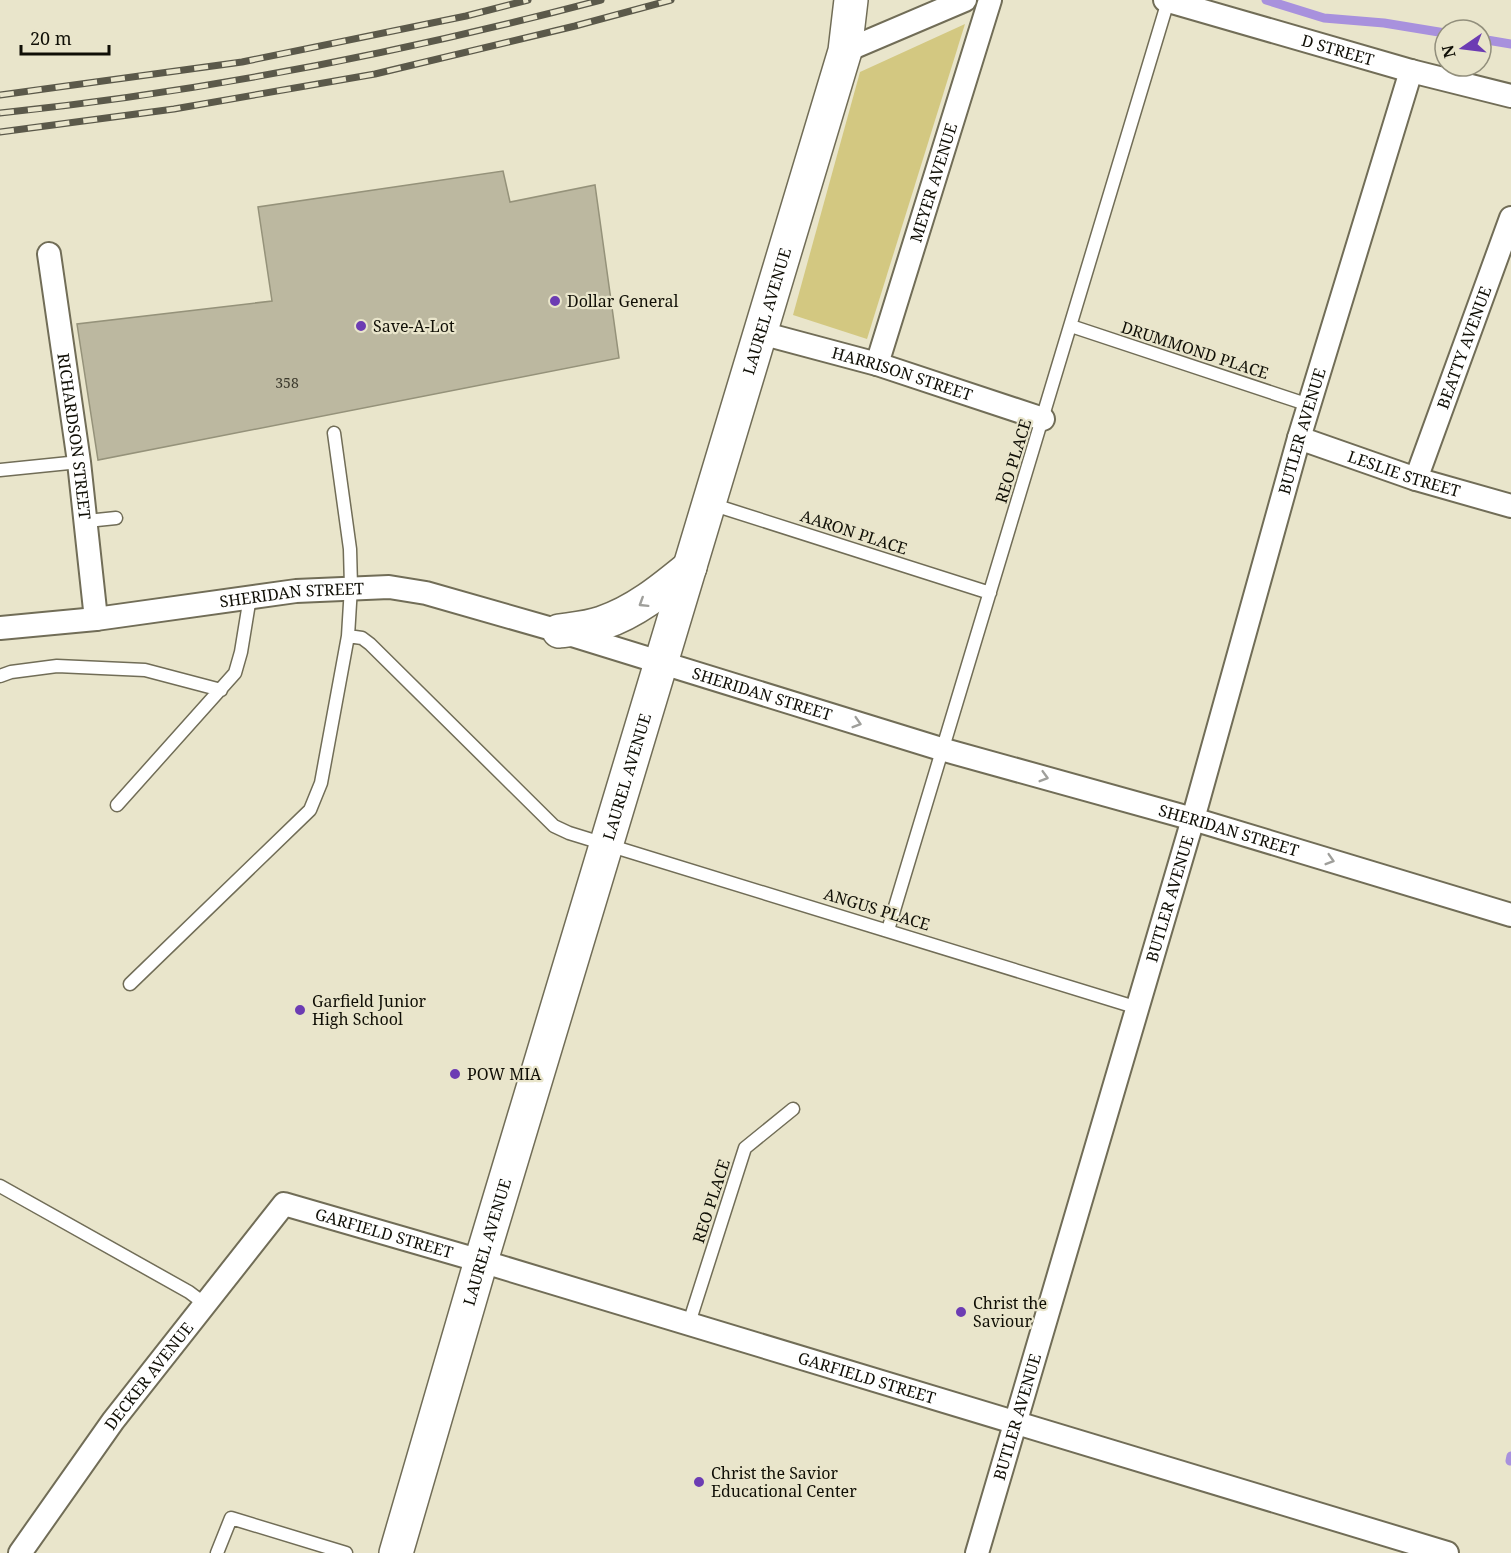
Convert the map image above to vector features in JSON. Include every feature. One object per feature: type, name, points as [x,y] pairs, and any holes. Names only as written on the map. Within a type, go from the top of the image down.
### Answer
[{"type":"street","name":"LAUREL AVENUE","points":[[396,1553],[481,1261],[845,51],[851,0]]},
{"type":"street","points":[[845,51],[965,0]]},
{"type":"street","name":"MEYER AVENUE","points":[[877,364],[990,0]]},
{"type":"street","name":"D STREET","points":[[1166,1],[1411,71],[1511,96]]},
{"type":"street","name":"BUTLER AVENUE","points":[[977,1553],[1193,819],[1299,438],[1411,71]]},
{"type":"street","name":"BEATTY AVENUE","points":[[1416,479],[1511,218]]},
{"type":"street","name":"RICHARDSON STREET","points":[[49,254],[80,462],[96,619]]},
{"type":"street","name":"HARRISON STREET","points":[[761,333],[877,364],[1043,419]]},
{"type":"street","name":"LESLIE STREET","points":[[1299,438],[1416,479],[1511,506]]},
{"type":"street","points":[[559,631],[599,624],[626,614],[659,592],[690,567]]},
{"type":"street","name":"SHERIDAN STREET","points":[[0,628],[96,619],[296,591],[389,586],[426,593],[559,631],[941,749],[1510,911]]},
{"type":"street","name":"GARFIELD STREET","points":[[284,1204],[688,1323],[1447,1553]]},
{"type":"street","name":"DECKER AVENUE","points":[[20,1553],[113,1421],[284,1204]]},
{"type":"lane","name":"REO PLACE","points":[[888,930],[1071,326],[1166,1]]},
{"type":"lane","name":"DRUMMOND PLACE","points":[[1071,326],[1309,405]]},
{"type":"lane","points":[[130,984],[310,810],[321,783],[348,636],[351,587],[349,537],[334,433]]},
{"type":"lane","points":[[0,470],[80,462]]},
{"type":"lane","name":"AARON PLACE","points":[[709,503],[990,592]]},
{"type":"lane","points":[[87,521],[116,518]]},
{"type":"lane","points":[[117,805],[235,674],[250,597]]},
{"type":"lane","name":"ANGUS PLACE","points":[[348,636],[362,638],[370,644],[554,826],[606,845],[1138,1008]]},
{"type":"lane","points":[[0,676],[11,672],[57,666],[145,670],[222,690]]},
{"type":"lane","name":"REO PLACE","points":[[688,1323],[745,1148],[793,1109]]},
{"type":"lane","points":[[0,1186],[189,1292],[205,1304]]},
{"type":"lane","points":[[217,1553],[231,1518],[346,1553]]},
{"type":"shaded area","points":[[965,24],[867,339],[793,315],[860,72]]},
{"type":"building","points":[[503,171],[510,202],[595,185],[619,358],[98,460],[77,324],[272,301],[258,207]]},
{"type":"waterway","points":[[1266,0],[1324,18],[1384,23],[1433,31]]},
{"type":"waterway","points":[[1493,41],[1511,44]]},
{"type":"waterway","points":[[1510,1461],[1511,1456]]},
{"type":"railway","points":[[0,95],[242,62],[466,16],[528,0]]},
{"type":"railway","points":[[0,113],[152,94],[303,68],[453,37],[601,0]]},
{"type":"railway","points":[[0,132],[174,109],[375,74],[575,26],[671,0]]},
{"type":"place","name":"Dollar General","points":[[555,301]]},
{"type":"place","name":"Save-A-Lot","points":[[361,326]]},
{"type":"place","name":"Garfield Junior High School","points":[[300,1010]]},
{"type":"place","name":"POW MIA","points":[[455,1074]]},
{"type":"place","name":"Christ the Saviour","points":[[961,1312]]},
{"type":"place","name":"Christ the Savior Educational Center","points":[[699,1482]]}]
